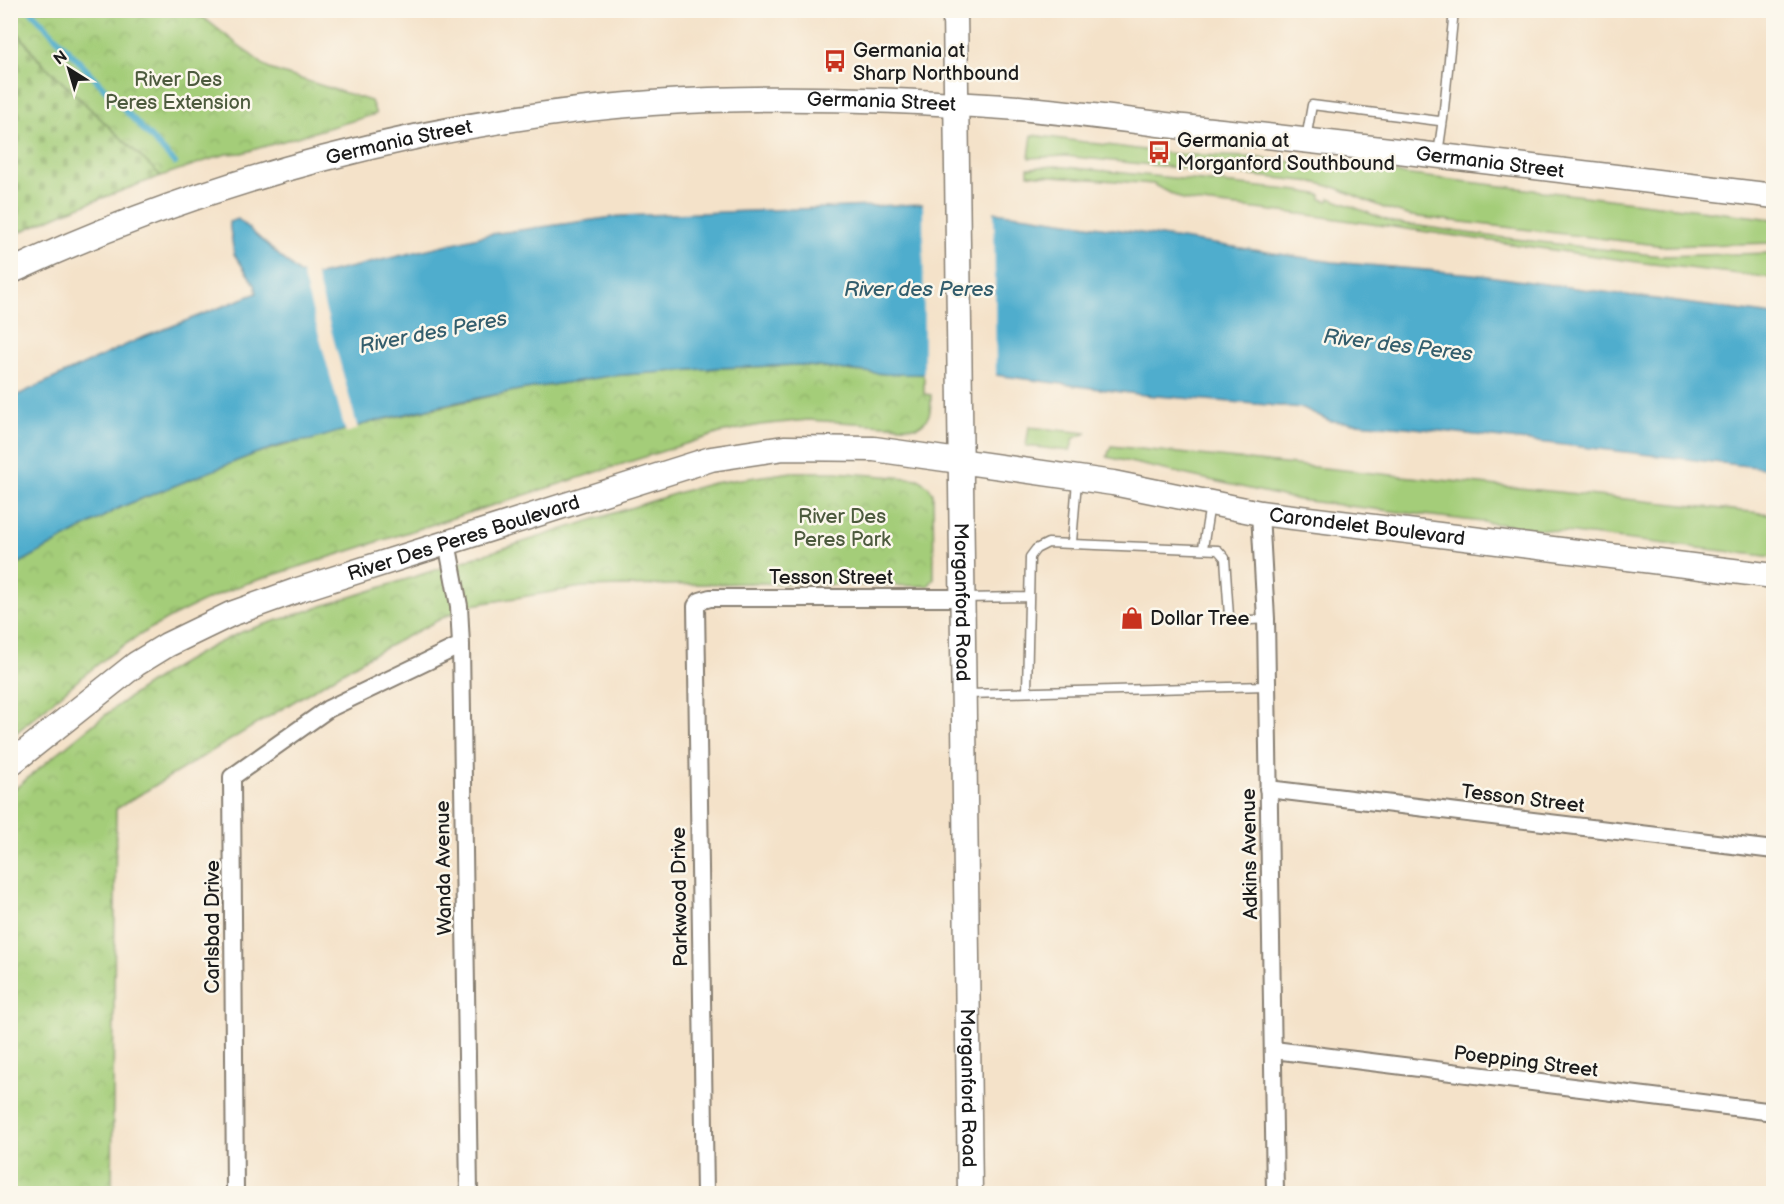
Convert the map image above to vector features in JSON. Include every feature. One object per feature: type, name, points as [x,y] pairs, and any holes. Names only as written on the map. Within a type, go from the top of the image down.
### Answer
[{"type":"main road","name":"Morganford Road","points":[[955,10],[970,1194]]},
{"type":"main road","name":"Germania Street","points":[[10,272],[112,229],[262,177],[388,144],[477,126],[650,103],[794,100],[1008,107],[1773,196]]},
{"type":"main road","name":"River Des Peres Boulevard","points":[[10,764],[136,664],[198,629],[272,599],[447,542],[673,471],[732,455],[784,448],[832,447],[874,449],[961,461]]},
{"type":"main road","name":"Carondelet Boulevard","points":[[961,461],[1153,490],[1260,513],[1773,576]]},
{"type":"street","name":"Adkins Avenue","points":[[1260,513],[1266,619],[1275,1194]]},
{"type":"street","name":"Wanda Avenue","points":[[447,542],[459,606],[461,645],[469,1194]]},
{"type":"street","name":"Tesson Street","points":[[700,601],[710,598],[963,598]]},
{"type":"street","name":"Parkwood Drive","points":[[700,601],[695,611],[705,1194]]},
{"type":"street","name":"Carlsbad Drive","points":[[235,1194],[232,777],[328,709],[461,645]]},
{"type":"street","name":"Tesson Street","points":[[1268,789],[1773,850]]},
{"type":"street","name":"Poepping Street","points":[[1274,1050],[1773,1112]]},
{"type":"lane","points":[[1438,156],[1454,10]]},
{"type":"lane","points":[[1306,140],[1312,105],[1439,121],[1443,119]]},
{"type":"lane","points":[[1072,542],[1078,478]]},
{"type":"lane","points":[[1203,548],[1210,503]]},
{"type":"lane","points":[[1027,692],[1030,557],[1036,549],[1048,543],[1072,542],[1218,550],[1225,558],[1229,616],[1236,621],[1266,619]]},
{"type":"lane","points":[[963,598],[1028,597]]},
{"type":"lane","points":[[964,694],[1266,686]]},
{"type":"green space","name":"River Des Peres Extension","points":[[11,10],[195,11],[269,69],[371,101],[376,114],[242,153],[226,154],[161,176],[38,59],[11,23]]},
{"type":"green space","points":[[10,23],[38,59],[161,176],[65,212],[11,236]]},
{"type":"green space","points":[[1032,135],[1174,154],[1248,157],[1353,168],[1773,219],[1773,243],[1665,246],[1411,216],[1384,208],[1337,188],[1313,182],[1065,156],[1029,158]]},
{"type":"green space","points":[[1056,166],[1299,191],[1321,195],[1321,199],[1329,201],[1330,198],[1392,222],[1488,236],[1662,256],[1773,253],[1773,278],[1644,263],[1309,215],[1202,203],[1183,200],[1153,184],[1028,174],[1028,168]]},
{"type":"green space","points":[[798,365],[885,374],[924,374],[924,394],[931,395],[929,414],[925,421],[917,427],[808,420],[760,425],[720,433],[242,585],[171,617],[138,636],[82,677],[11,737],[11,568],[121,507],[257,453],[372,422],[519,390],[610,376]]},
{"type":"green space","points":[[1029,427],[1087,433],[1074,438],[1070,451],[1026,446]]},
{"type":"green space","points":[[1111,446],[1771,514],[1773,515],[1773,557],[1299,500],[1107,457]]},
{"type":"green space","name":"River Des Peres Park","points":[[792,472],[836,472],[919,479],[933,493],[934,579],[928,586],[751,583],[582,587],[472,605],[366,658],[116,809],[112,1193],[11,1193],[10,793],[121,703],[180,664],[244,631],[677,493],[713,483]]},
{"type":"water","name":"River des Peres","points":[[923,204],[1028,216],[1333,262],[1473,274],[1773,315],[1773,469],[1406,427],[1330,421],[1303,408],[1144,395],[996,375],[885,374],[798,365],[718,368],[610,376],[519,390],[448,404],[372,422],[311,440],[289,443],[257,453],[121,507],[11,568],[11,398],[139,339],[257,293],[255,285],[234,254],[229,222],[238,219],[299,273],[319,275],[491,234],[621,216]]},
{"type":"pier","points":[[923,201],[994,209],[996,378],[924,377]]},
{"type":"pier","points":[[301,270],[315,271],[358,429],[346,433]]},
{"type":"waterway","points":[[30,10],[175,163]]},
{"type":"place","name":"Germania at Sharp Northbound","points":[[835,61]]},
{"type":"place","name":"Germania at Morganford Southbound","points":[[1159,152]]},
{"type":"place","name":"Dollar Tree","points":[[1132,618]]}]
